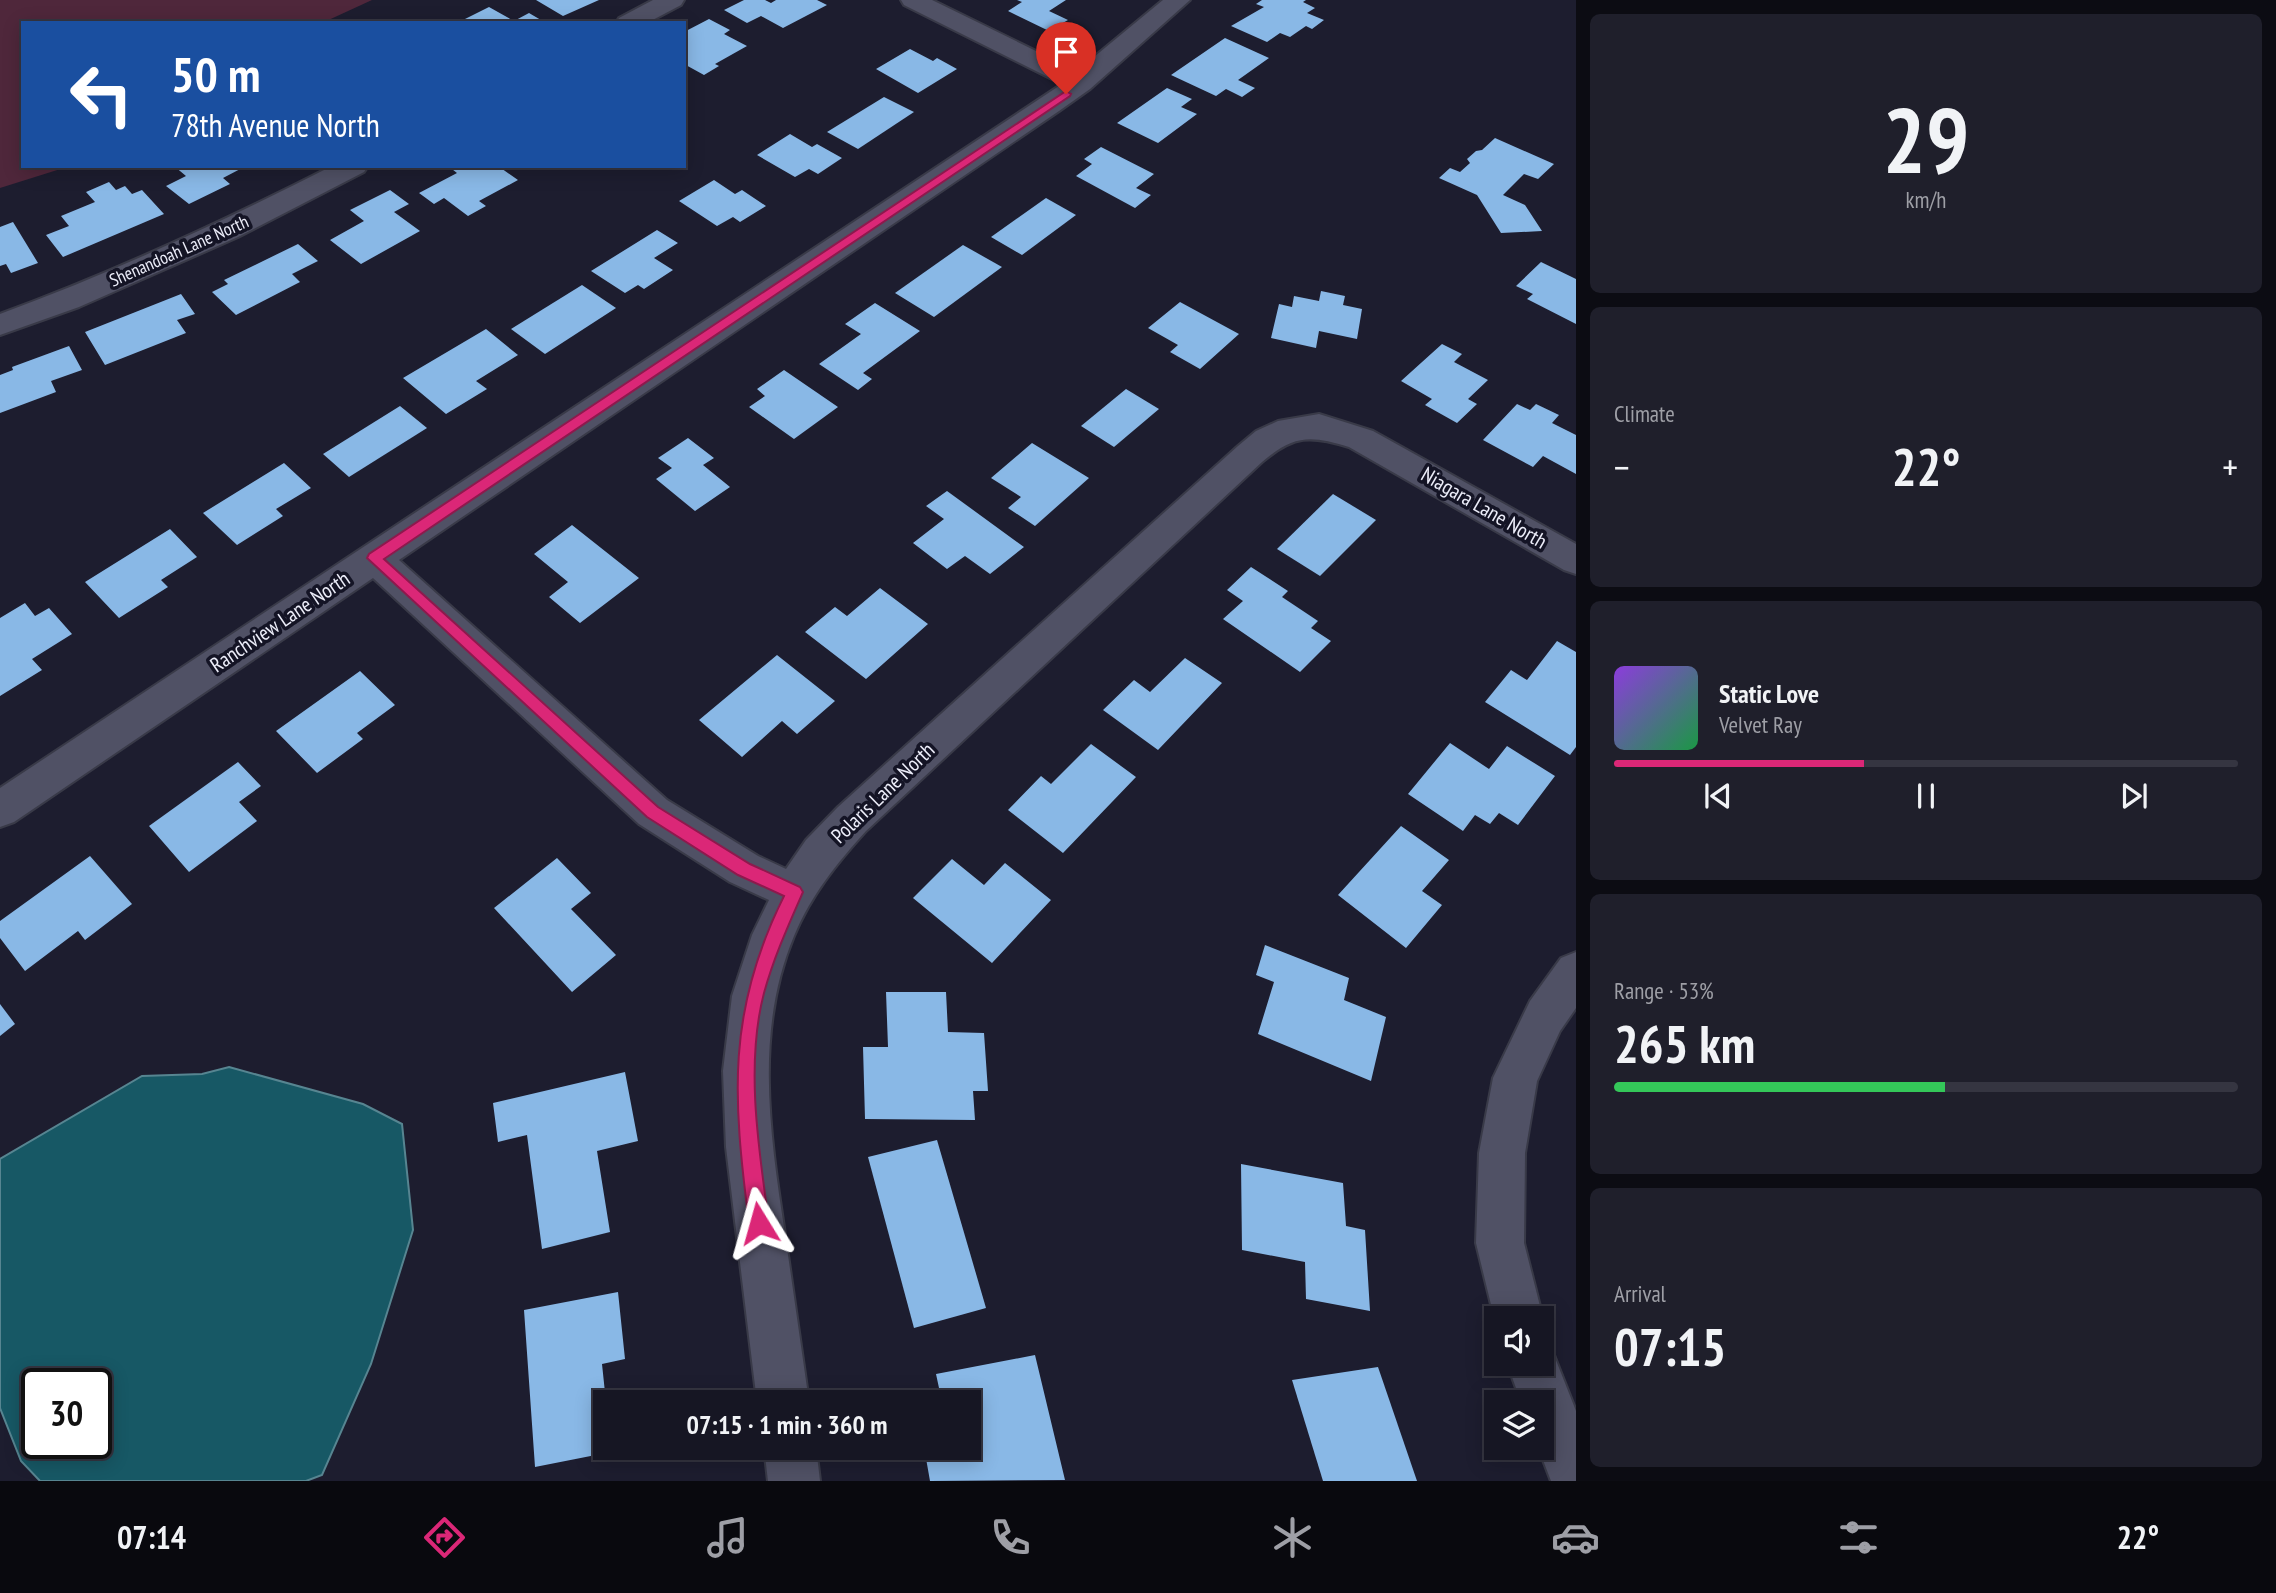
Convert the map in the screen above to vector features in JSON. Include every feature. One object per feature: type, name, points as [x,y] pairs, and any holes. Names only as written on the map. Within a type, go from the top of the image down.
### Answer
[{"type":"street","points":[[632,21],[672,0]]},
{"type":"street","points":[[913,0],[1081,83]]},
{"type":"street","name":"Ranchview Lane North","points":[[0,810],[1081,83],[1141,28],[1178,0]]},
{"type":"street","name":"Shenandoah Lane North","points":[[0,325],[68,300],[228,231],[350,168]]},
{"type":"street","name":"Polaris Lane North","points":[[781,1390],[749,1147],[745,1070],[754,996],[773,935],[794,892],[820,853],[852,819],[1268,439],[1290,429],[1319,426],[1361,439],[1391,455]]},
{"type":"street","name":"Niagara Lane North","points":[[1391,455],[1576,560]]},
{"type":"street","points":[[374,558],[653,812],[744,869],[794,892]]},
{"type":"street","points":[[1515,1306],[1500,1243],[1502,1153],[1515,1078],[1545,1016],[1576,972]]},
{"type":"street","points":[[1537,1376],[1576,1479]]},
{"type":"street","points":[[792,1460],[794,1481]]},
{"type":"shaded area","points":[[0,0],[372,0],[326,21],[21,21],[21,168],[64,168],[0,188]]},
{"type":"shaded area","points":[[229,1067],[363,1104],[402,1124],[413,1230],[371,1364],[322,1475],[306,1481],[40,1481],[21,1461],[0,1408],[0,1159],[142,1076],[202,1074]]},
{"type":"building","points":[[536,0],[599,0],[563,16]]},
{"type":"building","points":[[744,0],[765,0],[771,3],[776,0],[817,0],[827,5],[783,28],[761,16],[747,23],[724,10]]},
{"type":"building","points":[[1017,0],[1066,0],[1049,11],[1068,20],[1049,31],[1008,11],[1022,2]]},
{"type":"building","points":[[1262,0],[1306,0],[1303,2],[1315,8],[1307,13],[1324,20],[1312,29],[1306,26],[1290,37],[1280,33],[1267,42],[1231,26],[1264,7],[1256,4]]},
{"type":"building","points":[[489,7],[514,21],[461,21]]},
{"type":"building","points":[[529,13],[543,21],[514,21]]},
{"type":"building","points":[[709,19],[730,30],[724,34],[747,46],[715,64],[719,66],[704,75],[686,65],[686,31]]},
{"type":"building","points":[[1225,38],[1269,58],[1238,80],[1255,88],[1242,97],[1226,89],[1216,96],[1171,75]]},
{"type":"building","points":[[910,49],[933,61],[937,58],[957,69],[918,93],[876,69]]},
{"type":"building","points":[[1167,88],[1192,99],[1181,107],[1197,114],[1158,143],[1117,123]]},
{"type":"building","points":[[884,97],[914,112],[858,149],[827,132]]},
{"type":"building","points":[[790,134],[812,147],[817,144],[842,158],[818,174],[809,169],[795,177],[757,155]]},
{"type":"building","points":[[1495,138],[1554,164],[1538,179],[1524,174],[1503,195],[1525,205],[1542,231],[1501,233],[1477,195],[1439,178],[1450,168],[1460,172],[1470,163],[1467,159]]},
{"type":"building","points":[[1101,147],[1154,174],[1136,188],[1151,195],[1135,208],[1076,176],[1092,164],[1084,159]]},
{"type":"building","points":[[176,168],[242,168],[223,178],[230,184],[189,204],[166,186],[186,176]]},
{"type":"building","points":[[451,168],[501,168],[518,180],[479,201],[486,206],[468,216],[444,198],[434,204],[419,193],[457,173]]},
{"type":"building","points":[[714,180],[735,194],[742,190],[766,206],[740,222],[733,217],[717,226],[679,201]]},
{"type":"building","points":[[109,182],[116,190],[125,186],[132,194],[142,190],[164,214],[63,257],[46,235],[69,226],[61,216],[95,202],[86,192]]},
{"type":"building","points":[[390,190],[409,204],[394,212],[420,231],[361,264],[330,240],[364,221],[350,210]]},
{"type":"building","points":[[1046,198],[1076,215],[1022,255],[991,237]]},
{"type":"building","points":[[13,222],[38,263],[11,273],[6,264],[0,266],[0,227]]},
{"type":"building","points":[[657,230],[678,243],[654,258],[673,270],[644,289],[638,285],[625,293],[591,271]]},
{"type":"building","points":[[298,244],[318,261],[292,274],[300,282],[236,315],[212,292],[228,284],[224,280]]},
{"type":"building","points":[[963,245],[1002,267],[934,317],[895,293]]},
{"type":"building","points":[[1541,262],[1576,279],[1576,324],[1527,299],[1533,294],[1516,286]]},
{"type":"building","points":[[582,285],[616,308],[545,354],[511,329]]},
{"type":"building","points":[[1321,291],[1345,296],[1343,305],[1362,309],[1357,339],[1319,331],[1316,348],[1271,338],[1279,304],[1292,307],[1294,296],[1319,301]]},
{"type":"building","points":[[181,294],[195,314],[177,320],[186,333],[105,365],[85,332]]},
{"type":"building","points":[[1180,302],[1239,334],[1200,369],[1170,352],[1178,345],[1148,328]]},
{"type":"building","points":[[875,303],[920,331],[863,373],[872,379],[858,390],[819,364],[861,334],[845,324]]},
{"type":"building","points":[[486,329],[518,355],[476,381],[487,389],[446,414],[403,378]]},
{"type":"building","points":[[1442,344],[1462,354],[1454,362],[1488,380],[1468,399],[1477,404],[1457,423],[1425,405],[1432,399],[1401,381]]},
{"type":"building","points":[[69,346],[82,370],[51,381],[56,392],[0,413],[0,375],[13,370],[12,367]]},
{"type":"building","points":[[784,370],[838,407],[794,439],[749,407],[765,396],[757,389]]},
{"type":"building","points":[[1126,389],[1159,409],[1114,447],[1081,426]]},
{"type":"building","points":[[1517,404],[1530,410],[1536,404],[1559,415],[1552,423],[1576,435],[1576,474],[1543,456],[1533,467],[1483,440]]},
{"type":"building","points":[[400,406],[427,428],[349,477],[323,454]]},
{"type":"building","points":[[688,438],[714,458],[703,465],[730,487],[695,511],[656,479],[672,468],[658,458]]},
{"type":"building","points":[[1032,443],[1089,478],[1035,526],[1008,508],[1021,497],[991,478]]},
{"type":"building","points":[[284,463],[311,488],[276,509],[283,516],[237,545],[203,513]]},
{"type":"building","points":[[947,491],[1024,547],[990,574],[965,556],[947,569],[913,543],[944,519],[926,506]]},
{"type":"building","points":[[1333,494],[1376,520],[1320,576],[1277,549]]},
{"type":"building","points":[[572,525],[639,578],[580,623],[549,597],[568,582],[534,554]]},
{"type":"building","points":[[170,529],[197,557],[161,580],[168,587],[119,618],[85,582]]},
{"type":"building","points":[[1251,567],[1288,591],[1282,597],[1318,621],[1311,628],[1331,641],[1300,672],[1223,619],[1243,601],[1227,590]]},
{"type":"building","points":[[880,588],[928,624],[866,679],[805,632],[835,607],[847,616]]},
{"type":"building","points":[[25,603],[35,616],[49,608],[72,634],[32,659],[42,670],[0,696],[0,618]]},
{"type":"building","points":[[1557,641],[1576,652],[1576,747],[1570,755],[1485,702],[1511,670],[1527,680]]},
{"type":"building","points":[[777,655],[835,701],[797,734],[782,721],[742,757],[699,720]]},
{"type":"building","points":[[1185,658],[1222,683],[1158,750],[1103,710],[1134,680],[1150,692]]},
{"type":"building","points":[[360,671],[395,705],[357,733],[363,739],[317,773],[276,731]]},
{"type":"building","points":[[1450,743],[1489,769],[1507,746],[1555,776],[1518,825],[1499,813],[1490,824],[1475,815],[1463,831],[1408,794]]},
{"type":"building","points":[[1091,744],[1136,777],[1063,853],[1008,810],[1041,776],[1051,784]]},
{"type":"building","points":[[238,762],[261,786],[239,802],[257,821],[189,872],[149,826]]},
{"type":"building","points":[[1401,826],[1449,860],[1422,891],[1442,905],[1406,948],[1338,895]]},
{"type":"building","points":[[90,856],[132,904],[85,940],[78,931],[25,971],[0,938],[0,921]]},
{"type":"building","points":[[557,858],[591,893],[571,909],[616,955],[572,992],[494,908]]},
{"type":"building","points":[[952,859],[984,885],[1005,863],[1051,900],[992,963],[913,898]]},
{"type":"building","points":[[1265,945],[1349,978],[1344,1000],[1386,1017],[1371,1081],[1258,1034],[1274,982],[1256,975]]},
{"type":"building","points":[[886,992],[946,992],[948,1032],[984,1033],[988,1091],[973,1091],[975,1120],[865,1119],[863,1047],[888,1047]]},
{"type":"building","points":[[0,1004],[15,1024],[0,1036]]},
{"type":"building","points":[[625,1072],[638,1141],[597,1151],[610,1232],[542,1249],[527,1135],[498,1142],[493,1103]]},
{"type":"building","points":[[937,1140],[986,1308],[914,1328],[868,1157]]},
{"type":"building","points":[[1241,1164],[1343,1183],[1346,1226],[1365,1230],[1370,1311],[1306,1299],[1305,1262],[1242,1250]]},
{"type":"building","points":[[618,1292],[625,1359],[602,1364],[605,1390],[593,1390],[593,1456],[535,1467],[524,1310]]},
{"type":"building","points":[[1035,1355],[1065,1480],[930,1481],[926,1460],[981,1460],[981,1390],[939,1390],[936,1374]]},
{"type":"building","points":[[1378,1367],[1417,1481],[1323,1481],[1292,1380]]},
{"type":"route","points":[[759,1223],[749,1147],[745,1070],[754,996],[773,935],[794,892],[744,869],[653,812],[374,558],[1066,94]]}]
